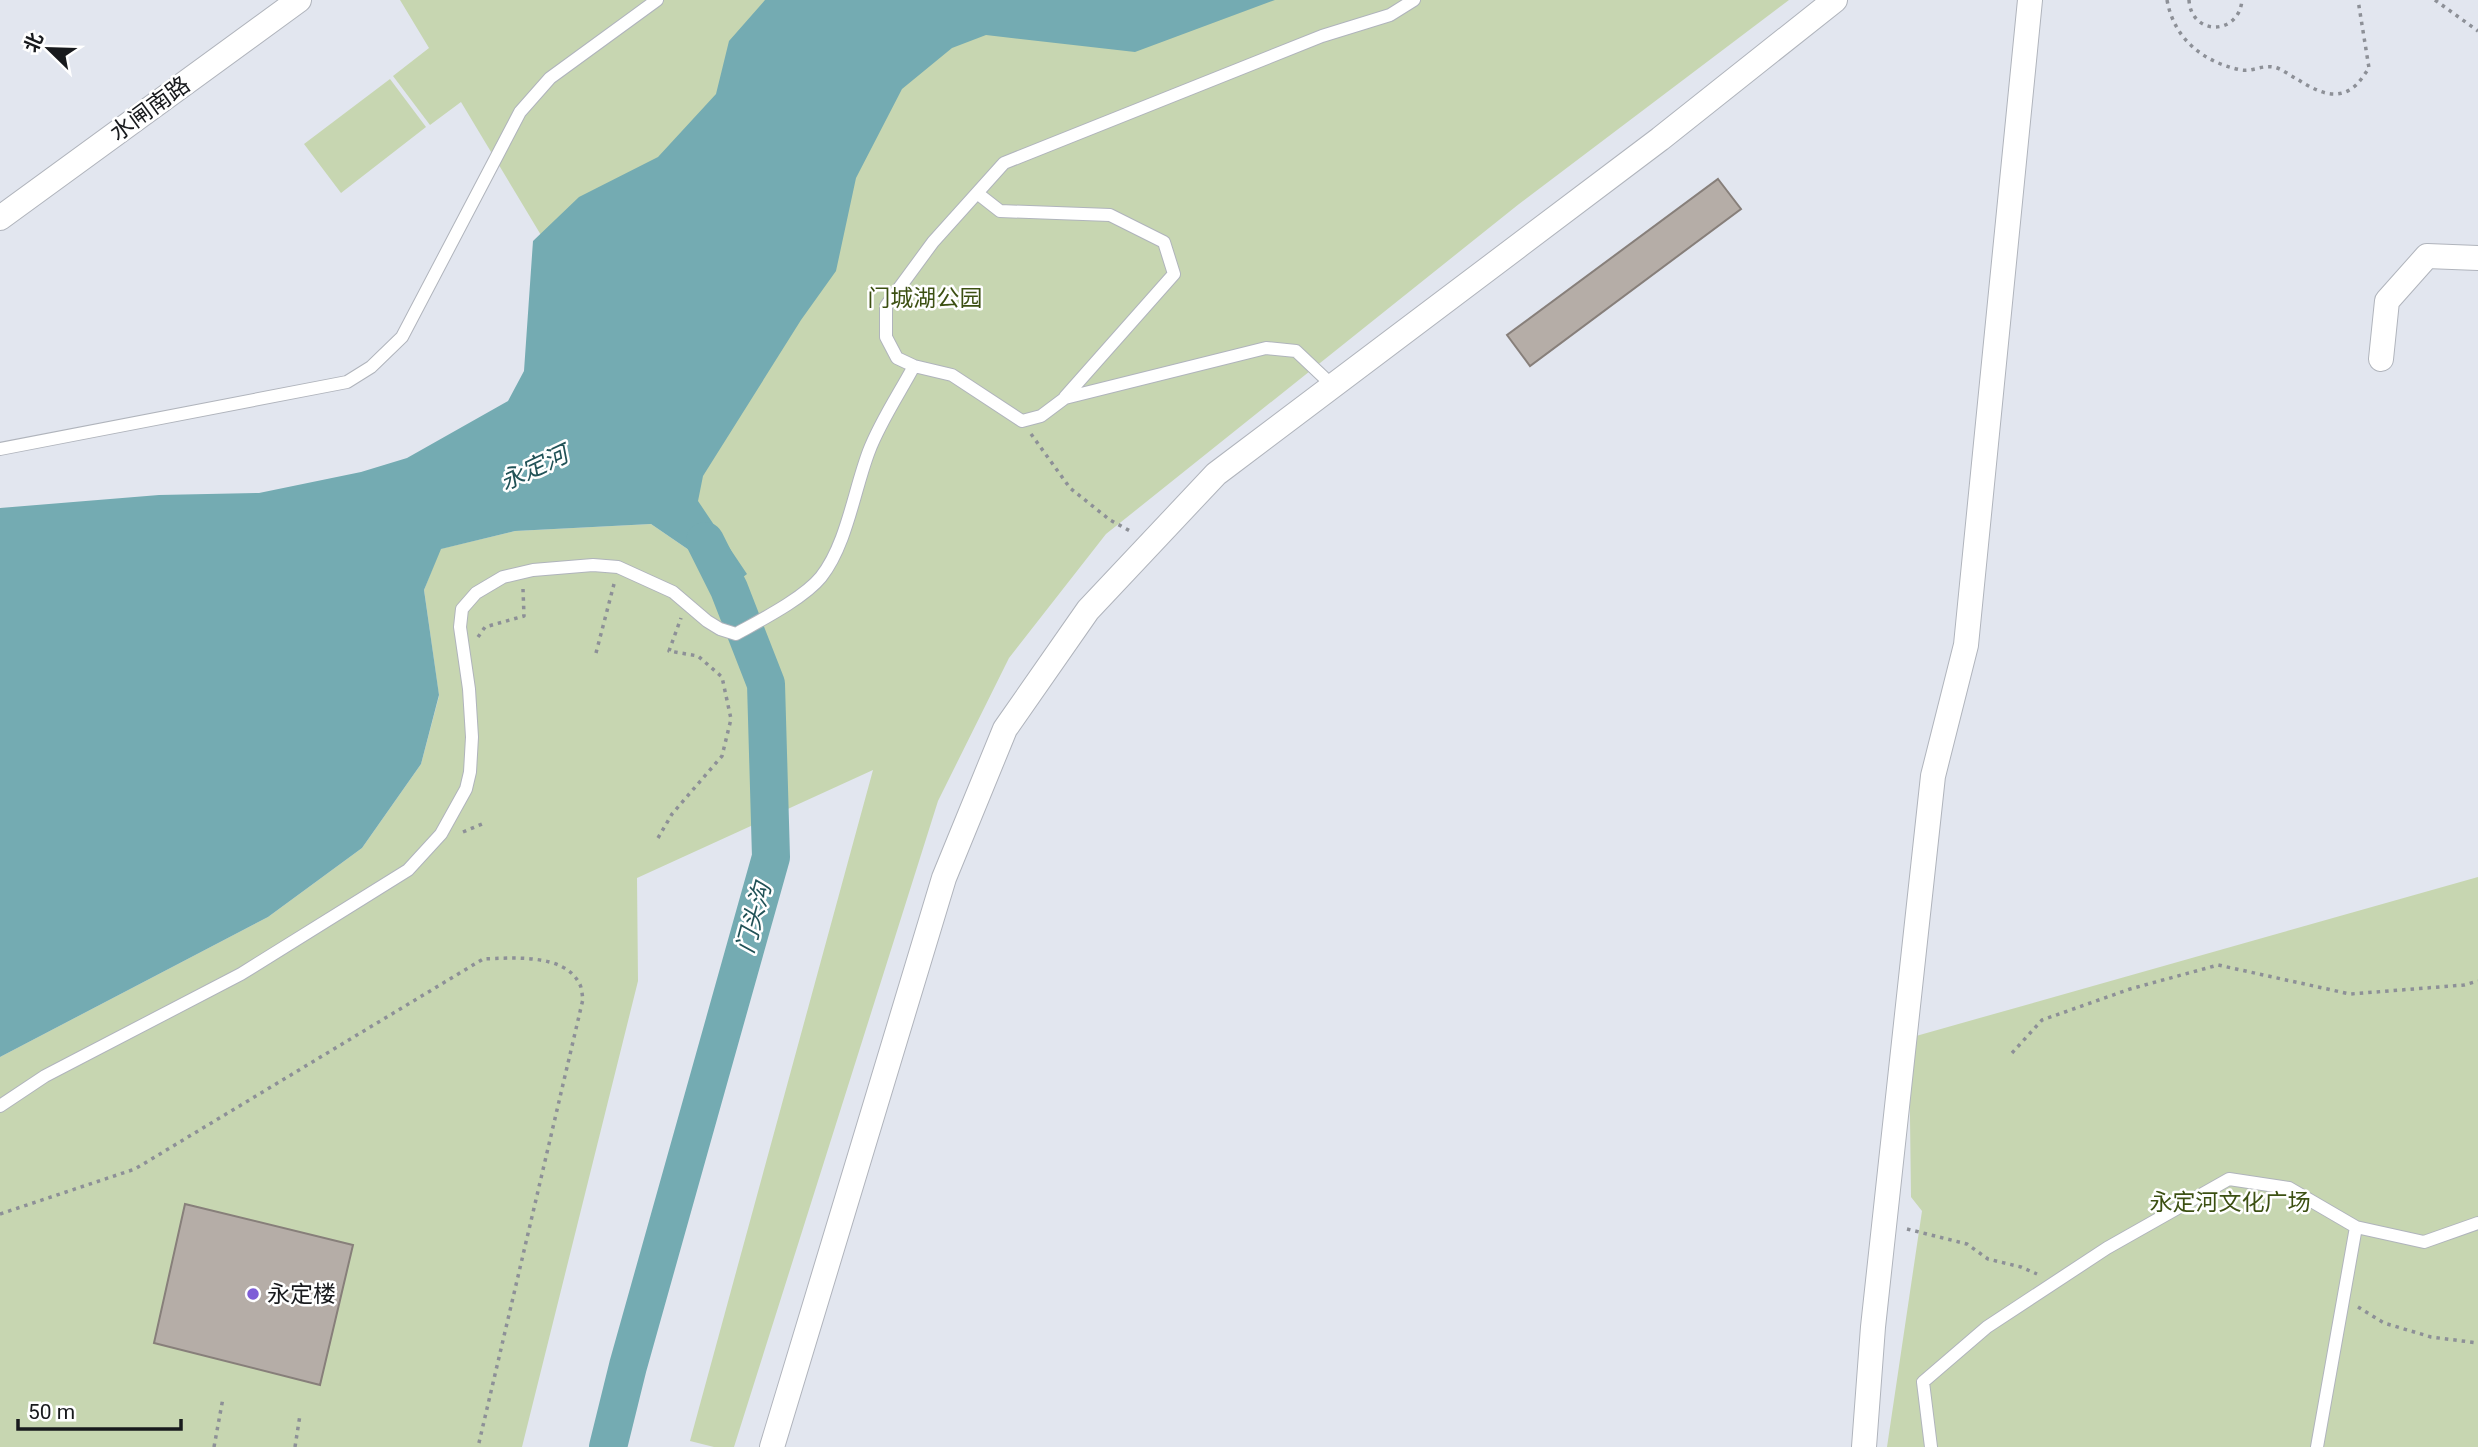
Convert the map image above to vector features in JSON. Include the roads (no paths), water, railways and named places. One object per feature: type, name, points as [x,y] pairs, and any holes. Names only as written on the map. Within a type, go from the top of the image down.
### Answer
[{"type":"street","name":"水闸南路","points":[[0,218],[299,0]]},
{"type":"street","points":[[772,1447],[943,878],[1005,729],[1088,610],[1216,474],[1660,139],[1835,0]]},
{"type":"street","points":[[1864,1447],[1873,1328],[1933,776],[1966,645],[2029,0]]},
{"type":"street","points":[[2381,359],[2387,301],[2427,256],[2478,258]]},
{"type":"lane","points":[[0,449],[347,382],[371,368],[402,337],[520,112],[550,78],[657,0]]},
{"type":"lane","points":[[977,193],[1000,211],[1110,215],[1127,221],[1164,242],[1174,274],[1065,398],[1041,416],[1022,421],[951,375],[914,366],[897,358],[886,337],[886,306],[933,242],[977,193],[1004,163],[1322,36],[1390,15],[1415,0]]},
{"type":"lane","points":[[1065,398],[1266,348],[1296,351],[1333,386]]},
{"type":"lane","points":[[0,1106],[45,1076],[241,974],[408,870],[441,834],[466,789],[472,737],[460,627],[462,609],[476,593],[503,577],[522,572],[593,565],[618,567],[673,592],[707,621],[736,634],[809,587],[821,576],[840,542],[869,450],[914,366]]},
{"type":"lane","points":[[1931,1447],[1923,1382],[1987,1327],[2107,1248],[2229,1179],[2289,1188],[2356,1227],[2424,1242],[2478,1223]]},
{"type":"lane","points":[[2317,1447],[2356,1227]]},
{"type":"water","name":"永定河","points":[[765,0],[1275,0],[1135,52],[986,35],[952,48],[902,89],[856,178],[836,271],[801,320],[703,476],[698,501],[747,574],[729,588],[712,594],[689,550],[651,524],[515,531],[441,549],[424,590],[439,695],[421,764],[362,848],[268,917],[0,1057],[0,508],[159,495],[259,493],[361,472],[407,458],[508,401],[524,371],[533,241],[579,197],[658,157],[716,94],[729,41]]},
{"type":"waterway","name":"门头沟","points":[[608,1447],[628,1366],[771,857],[766,684],[729,589],[705,541]]},
{"type":"place","name":"永定楼","points":[[253,1294]]},
{"type":"park label","name":"门城湖公园","points":[[925,298]]},
{"type":"park label","name":"永定河文化广场","points":[[2230,1202]]}]
